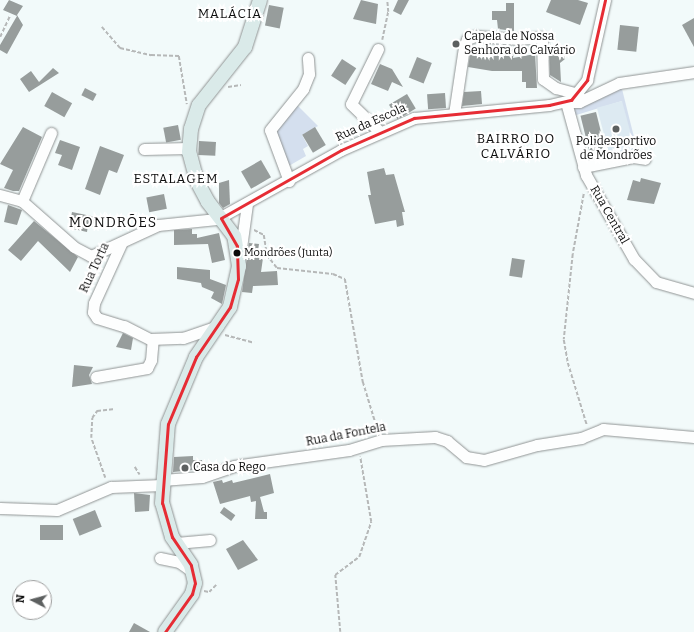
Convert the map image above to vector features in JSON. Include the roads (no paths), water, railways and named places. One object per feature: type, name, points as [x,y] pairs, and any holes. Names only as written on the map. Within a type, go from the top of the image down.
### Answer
[{"type":"main road","points":[[165,632],[192,594],[194,572],[176,543],[162,503],[162,483],[170,418],[196,357],[232,302],[238,271],[236,240],[201,190],[189,148],[192,121],[198,105],[245,47],[260,0]]},
{"type":"street","points":[[566,102],[578,94],[588,75],[606,0]]},
{"type":"street","points":[[454,114],[465,44],[474,36],[518,39],[542,37],[543,79],[556,88],[578,94]]},
{"type":"street","points":[[378,49],[351,104],[380,132]]},
{"type":"street","points":[[289,181],[270,130],[303,89],[309,74],[308,58]]},
{"type":"street","name":"Rua da Escola","points":[[220,218],[289,181],[341,150],[418,116],[454,114],[566,102],[580,102],[619,83],[694,72]]},
{"type":"street","name":"Rua Central","points":[[566,102],[583,167],[644,272],[660,284],[694,292]]},
{"type":"street","points":[[22,201],[51,132]]},
{"type":"street","points":[[144,149],[189,148]]},
{"type":"street","points":[[583,167],[633,157],[645,159]]},
{"type":"street","points":[[0,195],[22,201],[85,255],[98,256],[162,224],[220,218]]},
{"type":"street","points":[[238,271],[247,204]]},
{"type":"street","name":"Rua Torta","points":[[121,244],[94,303],[93,314],[99,320],[153,339],[183,338],[216,328]]},
{"type":"street","points":[[96,377],[145,369],[151,360],[153,339]]},
{"type":"street","name":"Rua da Fontela","points":[[0,508],[60,509],[108,488],[162,483],[202,477],[234,466],[358,447],[381,440],[435,437],[445,440],[466,457],[484,460],[589,435],[606,429],[694,437]]},
{"type":"street","points":[[176,543],[210,540]]},
{"type":"street","points":[[160,558],[179,562],[194,572]]},
{"type":"place","name":"Capela de Nossa Senhora do Calvário","points":[[456,44]]},
{"type":"place","name":"Polidesportivo de Mondrões","points":[[616,129]]},
{"type":"place","name":"Mondrões (Junta)","points":[[237,253]]},
{"type":"place","name":"Casa do Rego","points":[[185,468]]},
{"type":"district","name":"MALÁCIA","points":[[230,14]]},
{"type":"district","name":"BAIRRO DO CALVÁRIO","points":[[516,148]]},
{"type":"district","name":"ESTALAGEM","points":[[176,179]]},
{"type":"district","name":"MONDRÕES","points":[[113,223]]}]
